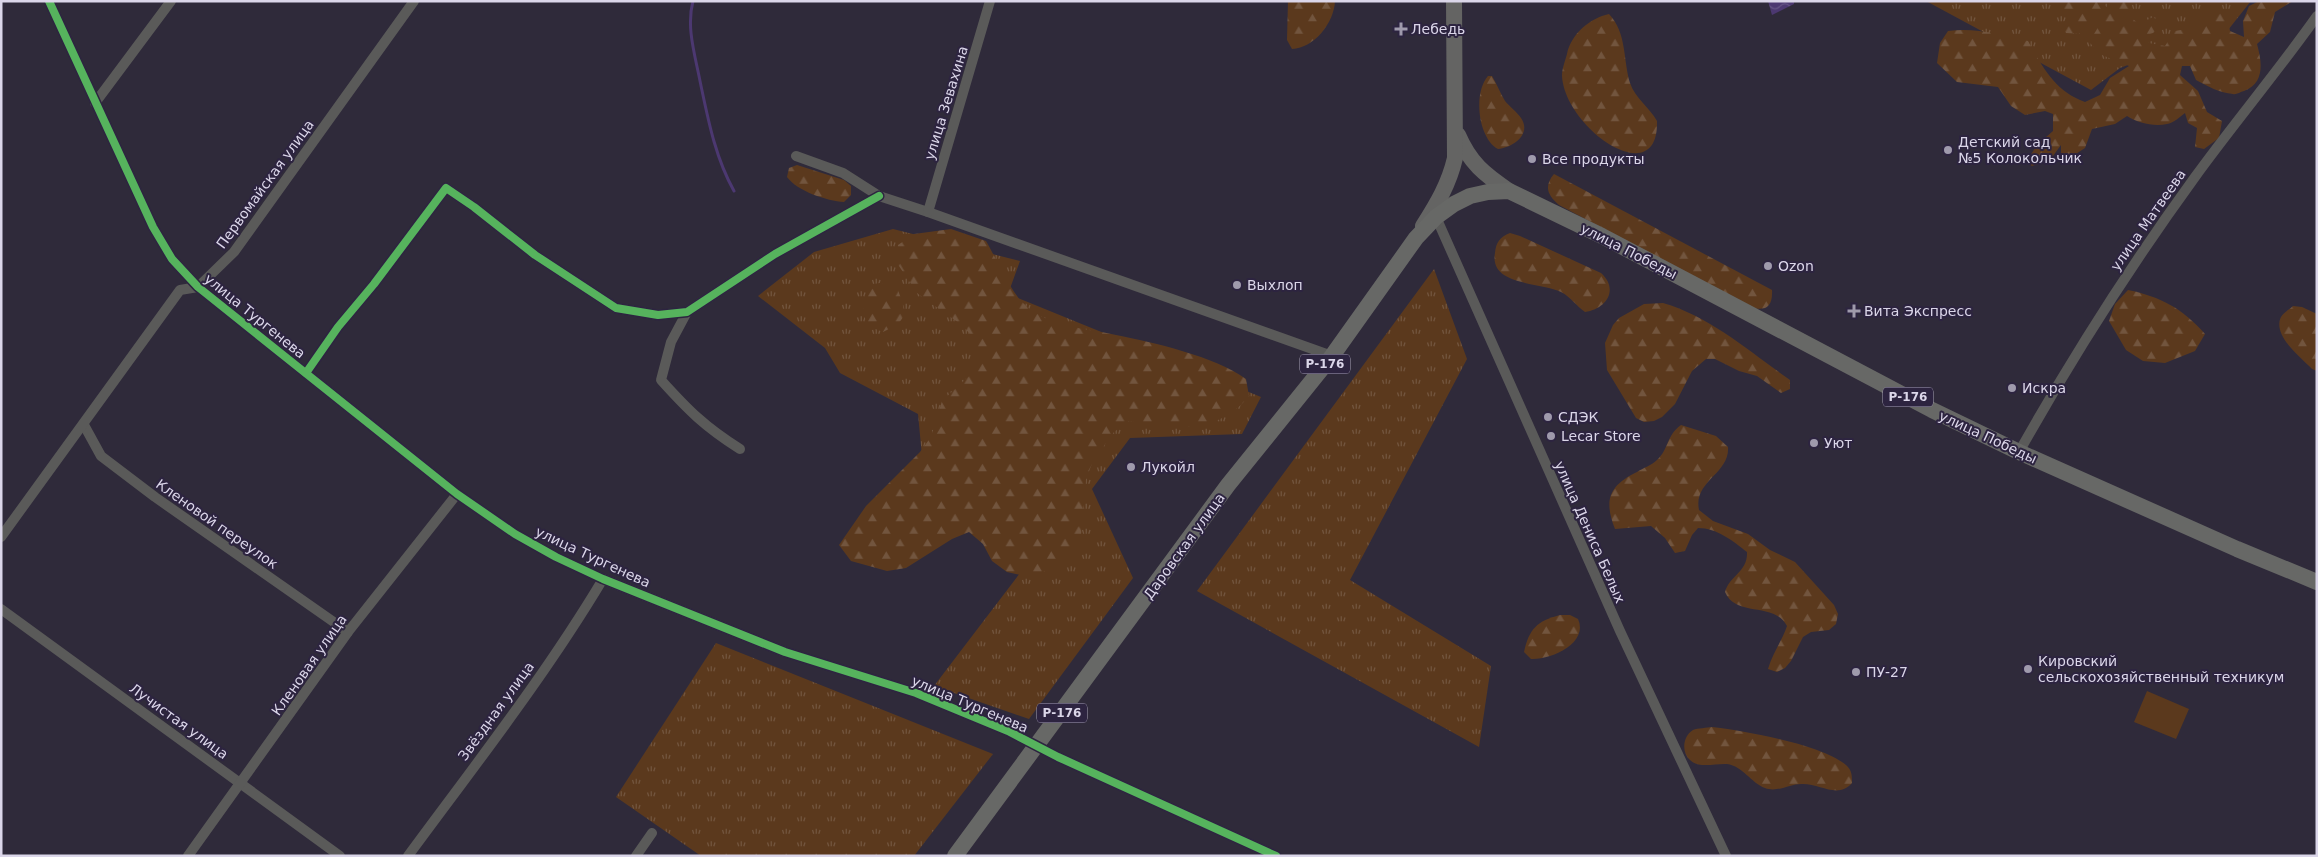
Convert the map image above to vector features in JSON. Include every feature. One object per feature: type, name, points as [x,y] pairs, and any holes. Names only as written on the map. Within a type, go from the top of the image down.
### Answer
[{"type":"highway","name":"улица Победы","points":[[1509,191],[1602,236],[1772,324],[1836,361],[2019,452],[2237,549],[2317,582]]},
{"type":"highway","name":"Даровская улица","points":[[955,856],[1228,485],[1332,356],[1416,238],[1436,217],[1454,204],[1470,196],[1509,191]]},
{"type":"main road","name":"Даровская улица","points":[[1416,238],[1441,198],[1451,176],[1455,158],[1454,1]]},
{"type":"main road","name":"улица Победы","points":[[1456,128],[1465,152],[1477,167],[1509,191]]},
{"type":"street","name":"улица Тургенева","points":[[49,1],[153,228],[172,260],[198,287],[457,494],[515,534],[603,579],[785,652],[916,693],[1008,730],[1037,747],[1276,856]]},
{"type":"street","points":[[95,103],[171,1]]},
{"type":"street","name":"Первомайская улица","points":[[2,534],[84,425],[180,290],[198,287],[234,252],[414,1]]},
{"type":"street","name":"улица Зевахина","points":[[928,212],[990,1]]},
{"type":"street","name":"улица Матвеева","points":[[2019,452],[2064,373],[2129,270],[2196,175],[2317,16]]},
{"type":"street","points":[[796,156],[843,173],[878,196],[928,212],[1332,356]]},
{"type":"street","points":[[306,373],[338,327],[374,284],[446,188],[474,207],[534,255],[616,308],[658,315],[687,312],[775,254],[878,196]]},
{"type":"street","name":"улица Дениса Белых","points":[[1436,217],[1616,622],[1726,856]]},
{"type":"street","points":[[687,312],[671,342],[661,380],[694,416],[714,433],[740,449]]},
{"type":"street","name":"Кленовой переулок","points":[[84,425],[101,456],[155,497],[348,632]]},
{"type":"street","name":"Кленовая улица","points":[[188,856],[227,799],[242,784],[348,632],[457,494]]},
{"type":"street","name":"Звёздная улица","points":[[408,856],[495,738],[584,612],[603,579]]},
{"type":"street","name":"Лучистая улица","points":[[1,609],[340,856]]},
{"type":"street","points":[[636,856],[652,834]]},
{"type":"green space","points":[[1288,1],[1335,1],[1327,26],[1315,39],[1300,48],[1292,49],[1287,40]]},
{"type":"green space","points":[[1926,1],[2251,1],[2228,30],[2172,48],[2120,68],[2091,90]]},
{"type":"green space","points":[[2058,1],[2097,1],[2107,7],[2114,1],[2132,1],[2128,15],[2139,24],[2153,17],[2162,24],[2153,33],[2144,36],[2149,43],[2165,46],[2175,31],[2192,28],[2205,15],[2220,12],[2228,20],[2230,31],[2244,37],[2243,21],[2249,6],[2259,1],[2293,1],[2275,12],[2270,32],[2257,44],[2261,65],[2259,77],[2251,87],[2235,94],[2223,92],[2196,80],[2190,66],[2182,66],[2180,75],[2198,91],[2207,112],[2222,121],[2219,138],[2204,149],[2195,147],[2197,128],[2188,123],[2185,113],[2176,120],[2162,125],[2146,124],[2127,116],[2115,124],[2092,129],[2085,148],[2068,159],[2061,153],[2061,145],[2050,160],[2032,166],[2026,162],[2037,145],[2053,131],[2053,114],[2045,111],[2025,115],[2011,106],[1998,87],[1957,82],[1937,63],[1940,43],[1948,31],[1958,30],[1988,32],[2028,41],[2051,78],[2066,92],[2085,102],[2100,95],[2110,78],[2129,66],[2102,55],[2089,42],[2099,26],[2087,24],[2079,34],[2066,33],[2061,25],[2072,13],[2059,7]]},
{"type":"green space","points":[[1609,14],[1615,21],[1622,38],[1632,88],[1657,121],[1654,142],[1643,152],[1629,152],[1611,145],[1594,133],[1578,116],[1567,96],[1562,76],[1569,47],[1577,34],[1588,23]]},
{"type":"green space","points":[[1488,76],[1492,76],[1505,101],[1524,124],[1523,135],[1515,143],[1504,148],[1498,149],[1491,143],[1482,126],[1479,104],[1480,93]]},
{"type":"green space","points":[[797,165],[844,180],[851,186],[851,195],[844,202],[829,200],[805,191],[787,177],[789,168]]},
{"type":"green space","points":[[1554,174],[1772,290],[1771,301],[1764,308],[1750,307],[1559,205],[1552,198],[1548,190],[1549,182]]},
{"type":"green space","points":[[893,229],[1020,261],[1008,294],[1261,397],[1242,434],[1130,438],[1092,489],[1133,578],[1029,719],[934,686],[1036,552],[922,456],[918,414],[840,373],[825,348],[758,296],[814,252]]},
{"type":"green space","points":[[951,229],[986,241],[1018,297],[1033,311],[1043,317],[1067,325],[1184,351],[1218,364],[1246,379],[1249,396],[1237,409],[1209,423],[1178,427],[1129,421],[1114,432],[1093,461],[1086,479],[1081,535],[1074,552],[1043,572],[1025,576],[1007,572],[992,561],[983,544],[969,532],[952,539],[906,568],[887,571],[851,561],[839,545],[866,506],[920,452],[931,437],[942,401],[969,376],[977,358],[975,340],[963,326],[917,293],[897,263],[898,245],[914,234]]},
{"type":"green space","points":[[1510,233],[1601,273],[1609,285],[1610,292],[1604,303],[1593,310],[1585,312],[1561,292],[1518,281],[1500,272],[1495,264],[1496,246],[1501,238]]},
{"type":"green space","points":[[1434,269],[1467,359],[1350,580],[1491,666],[1479,747],[1197,591]]},
{"type":"green space","points":[[880,283],[898,290],[904,311],[901,320],[897,324],[883,332],[869,324],[865,319],[864,313],[865,300],[870,285]]},
{"type":"green space","points":[[2128,290],[2161,300],[2188,317],[2205,334],[2195,351],[2165,363],[2143,361],[2126,350],[2109,321],[2115,304]]},
{"type":"green space","points":[[1663,303],[1681,309],[1730,336],[1790,380],[1790,389],[1781,393],[1757,376],[1739,371],[1715,359],[1706,359],[1692,371],[1675,404],[1662,417],[1654,421],[1644,422],[1636,418],[1607,370],[1605,343],[1613,325],[1619,318],[1644,304]]},
{"type":"green space","points":[[2293,306],[2302,307],[2317,314],[2317,371],[2312,369],[2289,346],[2280,331],[2281,317]]},
{"type":"green space","points":[[1681,425],[1716,436],[1728,447],[1727,456],[1723,464],[1701,492],[1699,510],[1713,521],[1748,534],[1770,550],[1795,562],[1834,605],[1838,614],[1836,624],[1829,630],[1811,632],[1803,637],[1791,661],[1785,668],[1777,672],[1768,669],[1787,626],[1781,618],[1773,614],[1738,605],[1730,600],[1725,592],[1727,586],[1745,564],[1747,552],[1712,530],[1698,528],[1692,535],[1685,551],[1675,553],[1665,538],[1651,526],[1615,529],[1609,502],[1614,489],[1627,477],[1657,460],[1676,429]]},
{"type":"green space","points":[[1560,615],[1570,615],[1578,619],[1580,628],[1578,636],[1558,653],[1539,659],[1531,659],[1524,652],[1528,637],[1540,623]]},
{"type":"green space","points":[[716,643],[993,754],[914,856],[701,856],[616,797]]},
{"type":"green space","points":[[2147,691],[2189,709],[2176,739],[2134,722]]},
{"type":"green space","points":[[1712,727],[1762,735],[1819,751],[1846,765],[1851,773],[1852,783],[1847,788],[1841,790],[1829,790],[1803,784],[1770,789],[1760,786],[1733,765],[1703,765],[1694,763],[1685,753],[1684,744],[1687,736],[1693,730]]},
{"type":"water","points":[[1768,1],[1794,1],[1794,4],[1772,15]]},
{"type":"waterway","points":[[693,1],[690,21],[692,41],[706,109],[717,151],[734,191]]},
{"type":"cycle path","points":[[49,1],[153,227],[172,259],[198,287],[457,494],[515,534],[556,557],[603,579],[785,652],[916,693],[1008,731],[1058,757],[1276,856]]},
{"type":"cycle path","points":[[306,373],[338,327],[374,284],[446,188],[474,207],[535,255],[616,308],[658,315],[687,312],[775,254],[879,196]]},
{"type":"place","name":"Лебедь","points":[[1401,29]]},
{"type":"place","name":"Детский сад №5 Колокольчик","points":[[1948,150]]},
{"type":"place","name":"Все продукты","points":[[1532,159]]},
{"type":"place","name":"Ozon","points":[[1768,266]]},
{"type":"place","name":"Выхлоп","points":[[1237,285]]},
{"type":"place","name":"Вита Экспресс","points":[[1854,311]]},
{"type":"place","name":"Искра","points":[[2012,388]]},
{"type":"place","name":"СДЭК","points":[[1548,417]]},
{"type":"place","name":"Lecar Store","points":[[1551,436]]},
{"type":"place","name":"Уют","points":[[1814,443]]},
{"type":"place","name":"Лукойл","points":[[1131,467]]},
{"type":"place","name":"Кировский сельскохозяйственный техникум","points":[[2028,669]]},
{"type":"place","name":"ПУ-27","points":[[1856,672]]}]
